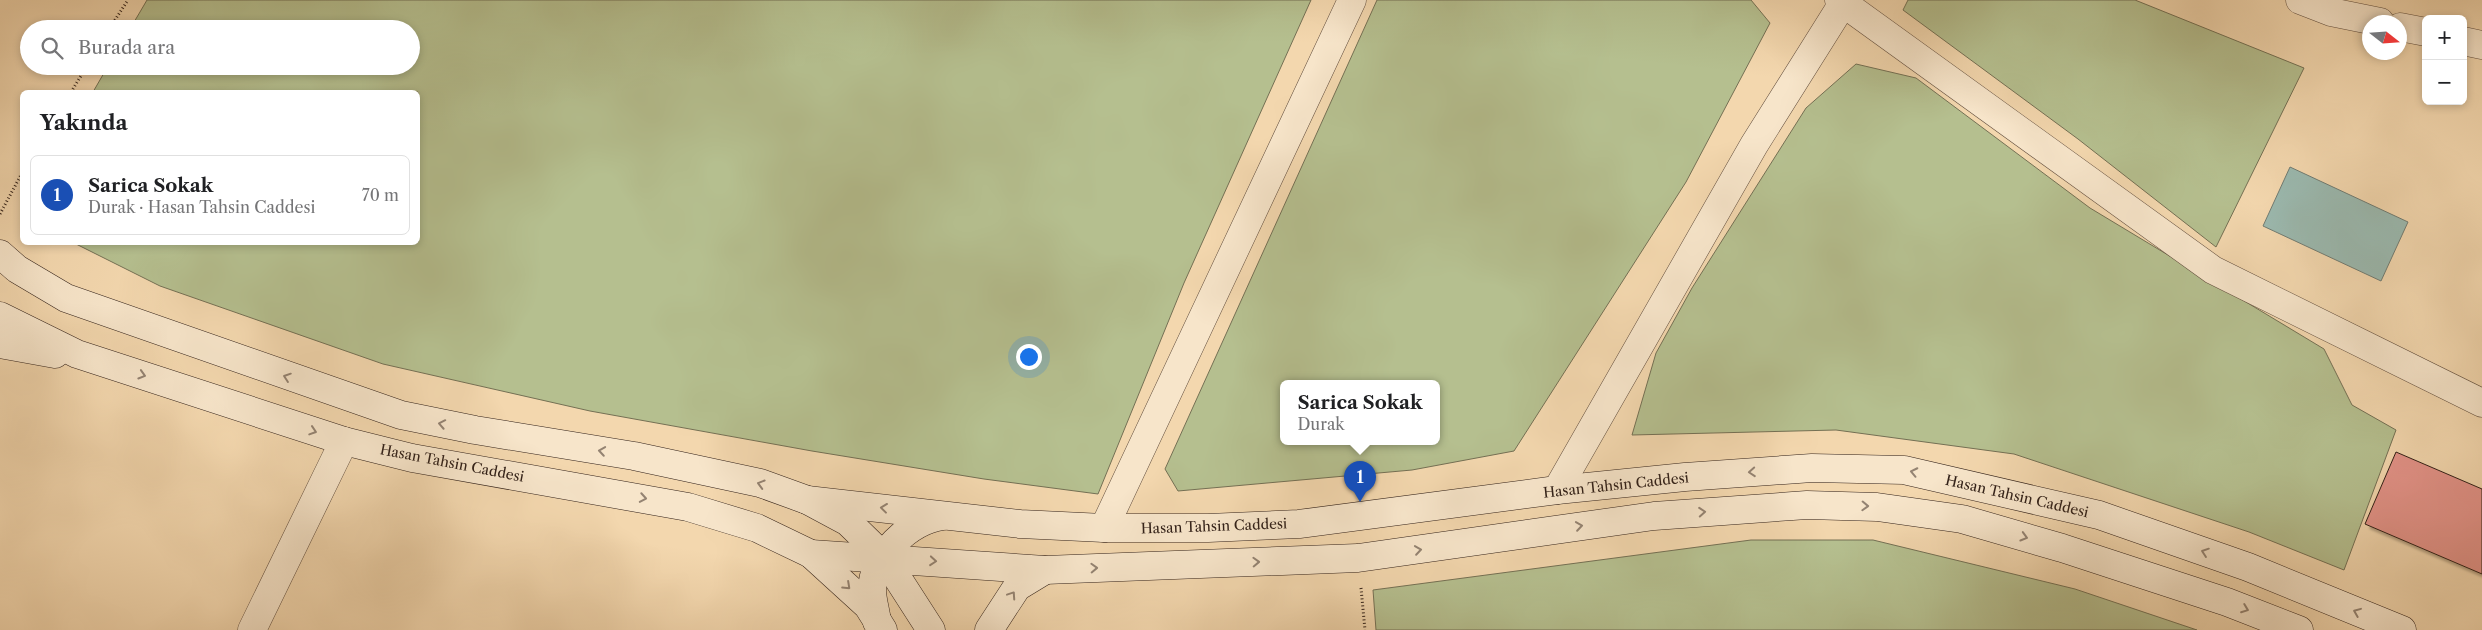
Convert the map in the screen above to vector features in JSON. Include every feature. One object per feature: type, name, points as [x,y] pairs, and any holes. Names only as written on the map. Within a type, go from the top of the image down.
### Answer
[{"type":"main road","points":[[1104,528],[1352,0]]},
{"type":"main road","points":[[2300,0],[2331,12],[2362,18]]},
{"type":"main road","points":[[1521,535],[1557,490],[1754,146],[1842,1],[2213,270],[2482,402]]},
{"type":"main road","points":[[2407,28],[2422,31]]},
{"type":"main road","points":[[2467,42],[2482,45]]},
{"type":"main road","name":"Hasan Tahsin Caddesi","points":[[0,254],[17,269],[66,298],[364,404],[435,422],[634,456],[760,483],[807,500],[848,522],[884,557],[931,630]]},
{"type":"main road","name":"Hasan Tahsin Caddesi","points":[[0,316],[77,354],[344,441],[412,458],[688,507],[758,528],[812,554],[868,606],[880,626]]},
{"type":"main road","points":[[0,344],[102,363]]},
{"type":"main road","points":[[252,630],[344,441]]},
{"type":"main road","name":"Hasan Tahsin Caddesi","points":[[807,500],[1020,524],[1104,528],[1208,528],[1299,524],[1557,490],[1812,468],[1904,470],[2099,515],[2248,567],[2402,630]]},
{"type":"main road","points":[[812,554],[884,557],[1045,570],[1358,558],[1654,516],[1807,505],[1877,507],[1962,519],[2062,548],[2227,602],[2298,630]]},
{"type":"main road","points":[[880,626],[872,590],[877,568],[892,544],[911,528],[931,518],[949,516]]},
{"type":"main road","points":[[989,630],[1017,587],[1045,570]]},
{"type":"path","points":[[115,20],[128,0]]},
{"type":"path","points":[[72,90],[81,75]]},
{"type":"path","points":[[0,214],[20,177]]},
{"type":"path","points":[[1358,558],[1365,630]]},
{"type":"green space","points":[[147,0],[1311,0],[1184,283],[1098,494],[984,479],[812,451],[590,411],[383,364],[160,286],[78,245],[420,245],[420,90],[94,90],[103,75],[420,75],[420,20],[135,20]]},
{"type":"green space","points":[[1377,0],[1751,0],[1770,23],[1686,182],[1514,451],[1412,470],[1178,491],[1165,469]]},
{"type":"green space","points":[[1908,0],[2135,0],[2304,68],[2216,247],[2078,139],[1903,10]]},
{"type":"green space","points":[[1856,64],[1916,78],[2090,208],[2324,349],[2352,405],[2396,430],[2344,570],[2249,532],[2014,454],[1836,430],[1632,435],[1656,353],[1692,288],[1806,108]]},
{"type":"green space","points":[[1751,540],[1873,540],[2075,589],[2197,630],[1376,630],[1373,590]]},
{"type":"water","points":[[2290,167],[2408,222],[2381,281],[2263,226]]},
{"type":"building","points":[[2396,452],[2482,489],[2482,574],[2365,524]]},
{"type":"place","name":"Sarica Sokak","points":[[1360,502]]}]
